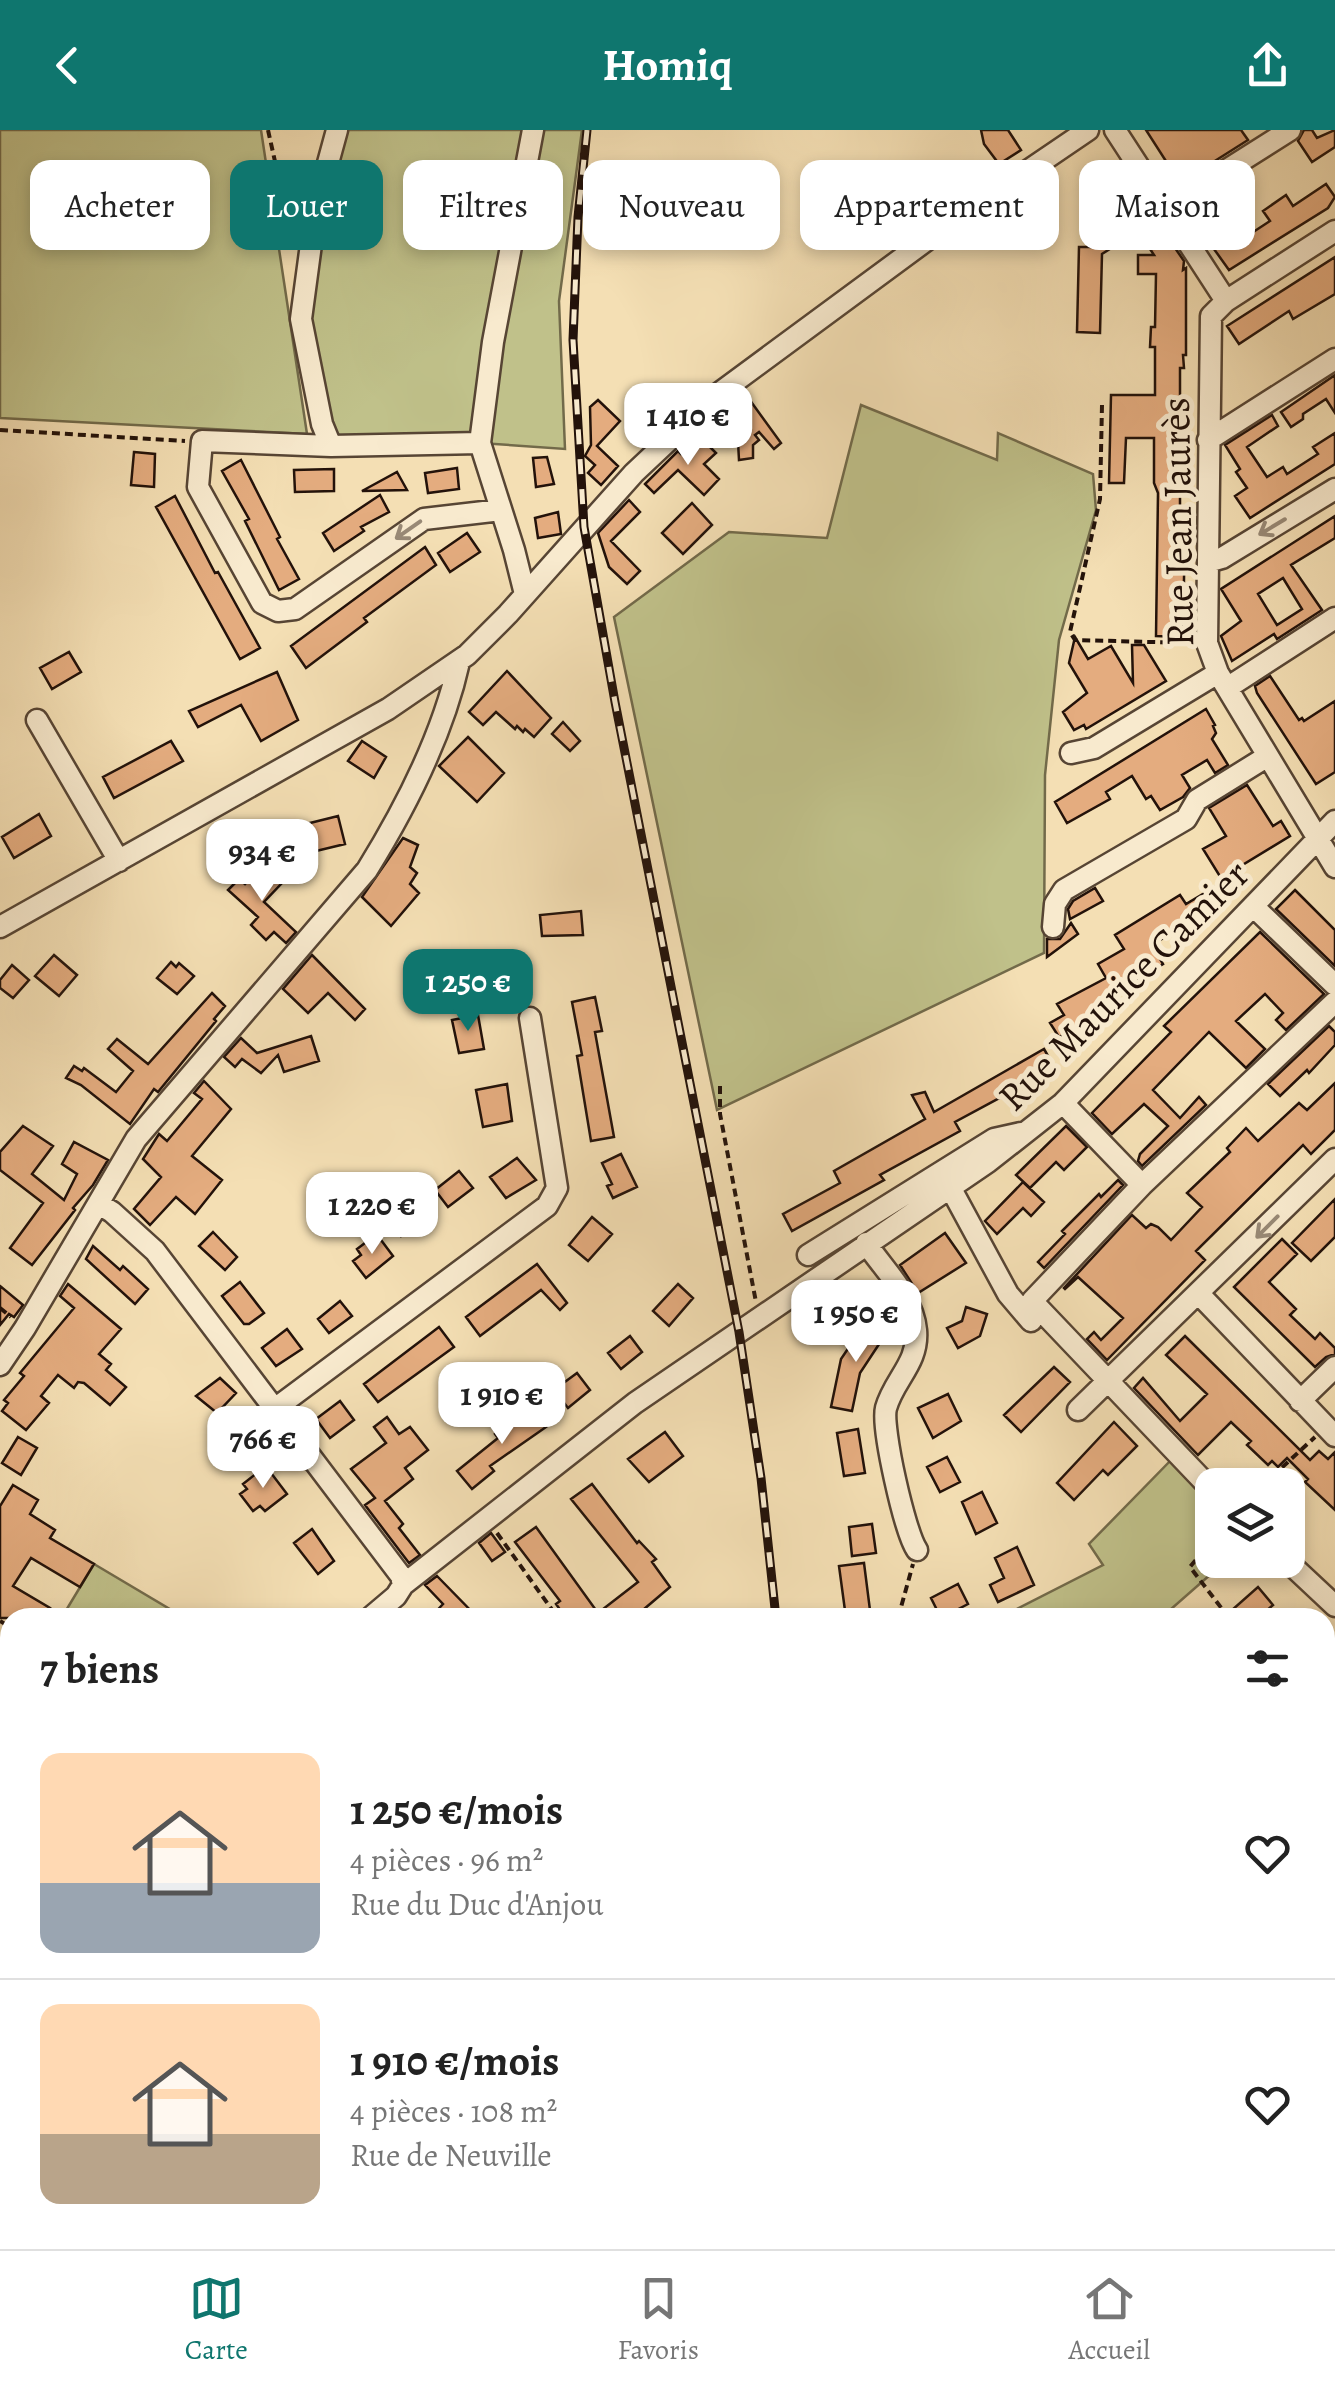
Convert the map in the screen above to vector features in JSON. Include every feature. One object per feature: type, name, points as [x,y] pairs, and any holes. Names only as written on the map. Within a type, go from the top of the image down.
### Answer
[{"type":"street","points":[[331,446],[322,424],[301,319],[316,207],[337,130]]},
{"type":"street","points":[[525,594],[480,444],[493,342],[533,130]]},
{"type":"street","points":[[0,927],[402,700],[459,662],[679,426],[939,230],[1088,130]]},
{"type":"street","points":[[1115,130],[1134,160]]},
{"type":"street","points":[[1243,160],[1290,130]]},
{"type":"street","points":[[1192,250],[1226,301],[1335,232]]},
{"type":"street","name":"Rue Jean Jaurès","points":[[1226,301],[1211,316],[1207,643],[1223,680],[1335,866]]},
{"type":"street","points":[[1208,440],[1335,360]]},
{"type":"street","points":[[480,444],[331,446],[202,441],[198,488],[262,604],[278,611],[295,609],[424,519],[502,510]]},
{"type":"street","points":[[1208,562],[1222,558],[1335,489]]},
{"type":"street","points":[[1071,752],[1094,748],[1335,618]]},
{"type":"street","points":[[0,1365],[136,1139],[367,870],[394,827],[443,716],[459,662]]},
{"type":"street","points":[[37,720],[120,861]]},
{"type":"street","points":[[1053,927],[1055,904],[1064,890],[1186,819],[1198,800],[1268,756]]},
{"type":"street","name":"Rue Maurice Camier","points":[[380,1608],[634,1403],[950,1187],[1064,1103],[1335,821]]},
{"type":"street","points":[[1253,906],[1335,985]]},
{"type":"street","points":[[1195,1473],[1032,1301],[1142,1185],[1335,1002]]},
{"type":"street","points":[[276,1408],[547,1206],[557,1188],[530,1018]]},
{"type":"street","points":[[1064,1103],[1142,1185]]},
{"type":"street","points":[[808,1255],[994,1139],[1028,1131]]},
{"type":"street","points":[[1078,1410],[1335,1159]]},
{"type":"street","points":[[950,1187],[1008,1294],[1030,1321]]},
{"type":"street","points":[[99,1204],[155,1251],[401,1576],[403,1586]]},
{"type":"street","points":[[866,1243],[908,1303],[916,1331],[911,1364],[890,1397],[884,1417],[906,1528],[917,1550]]},
{"type":"street","points":[[1198,1294],[1330,1431]]},
{"type":"street","points":[[1300,1401],[1335,1367]]},
{"type":"street","points":[[1305,1578],[1335,1606]]},
{"type":"path","points":[[268,130],[275,160]]},
{"type":"path","points":[[1102,405],[1100,499],[1070,632],[1076,640],[1207,643]]},
{"type":"path","points":[[0,430],[202,441]]},
{"type":"path","points":[[720,1086],[720,1114],[749,1278],[755,1301],[765,1313]]},
{"type":"path","points":[[1285,1468],[1330,1431]]},
{"type":"path","points":[[488,1521],[551,1608]]},
{"type":"path","points":[[901,1608],[917,1550]]},
{"type":"path","points":[[1198,1578],[1221,1608]]},
{"type":"green space","points":[[0,130],[261,130],[266,160],[230,160],[230,250],[279,250],[307,434],[0,418]]},
{"type":"green space","points":[[337,130],[582,130],[559,301],[565,449],[480,443],[331,446],[301,319],[314,250],[383,250],[383,160],[331,160]]},
{"type":"green space","points":[[861,405],[997,460],[998,433],[1093,474],[1096,510],[1059,640],[1045,775],[1044,953],[717,1110],[614,617],[729,532],[827,538]]},
{"type":"green space","points":[[1175,1456],[1195,1477],[1195,1578],[1206,1578],[1172,1608],[1019,1608],[1103,1565],[1089,1544]]},
{"type":"green space","points":[[94,1564],[168,1608],[67,1608]]},
{"type":"building","points":[[981,130],[1008,130],[1021,150],[1005,160],[996,160],[984,144]]},
{"type":"building","points":[[1146,130],[1241,130],[1248,140],[1216,160],[1165,160]]},
{"type":"building","points":[[1304,130],[1312,130],[1317,138],[1335,130],[1335,147],[1312,162],[1298,141]]},
{"type":"building","points":[[1326,184],[1335,197],[1328,208],[1229,270],[1215,250],[1255,250],[1255,231],[1270,221],[1263,211],[1286,195],[1293,206]]},
{"type":"building","points":[[1079,247],[1108,250],[1102,254],[1100,333],[1077,332]]},
{"type":"building","points":[[1151,250],[1176,250],[1184,261],[1183,270],[1186,268],[1186,355],[1184,368],[1180,368],[1180,509],[1185,521],[1183,637],[1156,636],[1158,493],[1154,483],[1154,438],[1126,438],[1124,483],[1109,483],[1111,395],[1155,395],[1155,347],[1150,347],[1151,327],[1155,327],[1156,274],[1138,274],[1138,255],[1154,255]]},
{"type":"building","points":[[1335,257],[1335,294],[1293,319],[1289,311],[1239,344],[1227,326]]},
{"type":"building","points":[[1335,375],[1335,413],[1326,399],[1291,427],[1281,412]]},
{"type":"building","points":[[744,392],[781,443],[774,449],[759,432],[755,435],[759,440],[753,445],[753,458],[739,460],[737,423],[746,419],[730,402]]},
{"type":"building","points":[[598,400],[620,421],[597,446],[618,466],[601,485],[588,473],[595,465],[585,456],[591,445],[590,407]]},
{"type":"building","points":[[1272,415],[1278,426],[1247,447],[1267,477],[1283,467],[1287,474],[1318,454],[1313,447],[1335,433],[1335,464],[1250,518],[1235,496],[1247,488],[1225,445]]},
{"type":"building","points":[[699,436],[716,453],[704,464],[719,479],[704,495],[678,470],[654,493],[645,484]]},
{"type":"building","points":[[134,452],[155,454],[154,487],[131,485]]},
{"type":"building","points":[[547,457],[554,484],[536,487],[533,458]]},
{"type":"building","points":[[241,460],[299,579],[279,590],[245,521],[249,519],[222,471]]},
{"type":"building","points":[[457,468],[459,489],[428,493],[425,473]]},
{"type":"building","points":[[334,469],[334,491],[295,492],[294,470]]},
{"type":"building","points":[[397,472],[407,490],[362,491]]},
{"type":"building","points":[[380,495],[389,512],[361,527],[364,531],[334,551],[323,533]]},
{"type":"building","points":[[175,496],[260,648],[240,659],[156,507]]},
{"type":"building","points":[[629,500],[640,512],[611,541],[640,571],[627,584],[609,567],[598,533]]},
{"type":"building","points":[[692,503],[712,525],[683,554],[662,533]]},
{"type":"building","points":[[558,512],[561,534],[538,538],[535,518]]},
{"type":"building","points":[[1335,516],[1335,538],[1291,565],[1322,610],[1277,639],[1274,634],[1232,661],[1221,636],[1241,621],[1221,589]],"holes":[[[1283,578],[1302,609],[1277,625],[1258,594]]]},
{"type":"building","points":[[467,533],[480,552],[450,572],[438,553]]},
{"type":"building","points":[[425,547],[436,565],[364,618],[367,622],[306,668],[291,646]]},
{"type":"building","points":[[1075,637],[1088,659],[1111,646],[1133,683],[1132,645],[1144,645],[1166,681],[1086,729],[1084,725],[1074,730],[1063,712],[1087,693],[1069,663]]},
{"type":"building","points":[[69,652],[81,672],[52,689],[40,668]]},
{"type":"building","points":[[507,671],[551,718],[534,737],[525,729],[515,729],[496,712],[483,725],[469,712]]},
{"type":"building","points":[[277,672],[298,720],[261,741],[241,705],[198,727],[189,711]]},
{"type":"building","points":[[1270,676],[1299,720],[1304,721],[1335,701],[1335,772],[1316,784],[1257,693],[1255,686]]},
{"type":"building","points":[[1206,709],[1215,725],[1212,739],[1228,765],[1215,773],[1207,760],[1182,775],[1190,788],[1183,797],[1160,810],[1151,796],[1146,799],[1132,776],[1106,792],[1110,799],[1067,823],[1055,802]]},
{"type":"building","points":[[563,722],[580,741],[570,751],[552,734]]},
{"type":"building","points":[[468,737],[504,773],[477,802],[439,766]]},
{"type":"building","points":[[171,741],[183,761],[114,798],[103,777]]},
{"type":"building","points":[[362,741],[386,757],[374,778],[348,761]]},
{"type":"building","points":[[1247,785],[1273,826],[1281,821],[1290,836],[1221,878],[1203,849],[1226,836],[1209,808]]},
{"type":"building","points":[[39,814],[51,836],[14,858],[2,837]]},
{"type":"building","points":[[338,816],[345,844],[312,852],[306,824]]},
{"type":"building","points":[[403,838],[418,845],[410,867],[417,873],[410,884],[419,893],[391,926],[362,897]]},
{"type":"building","points":[[263,866],[281,884],[264,902],[296,932],[286,943],[274,932],[266,940],[251,925],[258,917],[228,890],[239,879],[245,884]]},
{"type":"building","points":[[1223,882],[1231,895],[1226,900],[1152,945],[1163,964],[1100,1003],[1105,1010],[1059,1037],[1050,1023],[1064,1015],[1057,1004],[1106,978],[1098,964],[1124,949],[1115,935],[1180,895],[1186,904]]},
{"type":"building","points":[[1095,888],[1103,901],[1070,919],[1068,909],[1073,901]]},
{"type":"building","points":[[1295,890],[1335,930],[1335,966],[1276,909]]},
{"type":"building","points":[[581,911],[583,935],[542,936],[540,915]]},
{"type":"building","points":[[1071,923],[1078,934],[1047,957],[1047,939],[1060,939]]},
{"type":"building","points":[[1260,932],[1324,994],[1286,1030],[1276,1020],[1283,1013],[1265,994],[1236,1021],[1265,1049],[1246,1068],[1209,1032],[1153,1090],[1180,1118],[1199,1097],[1206,1105],[1142,1166],[1138,1161],[1140,1154],[1168,1126],[1144,1104],[1112,1134],[1092,1113],[1171,1032],[1164,1026]]},
{"type":"building","points":[[499,952],[511,970],[488,985],[476,967]]},
{"type":"building","points":[[54,955],[77,975],[59,996],[35,976]]},
{"type":"building","points":[[312,955],[365,1009],[355,1020],[328,993],[308,1013],[283,989]]},
{"type":"building","points":[[171,962],[176,967],[179,963],[194,976],[177,994],[157,978]]},
{"type":"building","points":[[12,965],[29,980],[13,998],[0,988],[0,980]]},
{"type":"building","points":[[212,993],[225,1006],[216,1021],[158,1092],[154,1089],[130,1124],[81,1085],[66,1078],[74,1066],[82,1071],[84,1068],[116,1092],[133,1071],[108,1049],[117,1039],[148,1064]]},
{"type":"building","points":[[595,997],[602,1031],[595,1032],[614,1137],[591,1141],[572,1002]]},
{"type":"building","points":[[478,1015],[484,1049],[459,1053],[452,1020]]},
{"type":"building","points":[[1329,1026],[1335,1032],[1335,1045],[1280,1096],[1268,1084]]},
{"type":"building","points":[[311,1036],[319,1061],[284,1072],[278,1055],[261,1073],[242,1059],[235,1067],[224,1057],[241,1038],[257,1053]]},
{"type":"building","points":[[1044,1049],[1055,1068],[955,1122],[960,1131],[880,1175],[884,1180],[792,1231],[783,1214],[840,1183],[834,1171],[925,1119],[912,1095],[925,1092],[934,1112]]},
{"type":"building","points":[[204,1081],[231,1109],[192,1156],[222,1180],[195,1214],[176,1197],[150,1225],[134,1209],[161,1177],[143,1159],[159,1134],[167,1141],[202,1099],[194,1093]]},
{"type":"building","points":[[1335,1083],[1335,1130],[1311,1154],[1303,1145],[1196,1251],[1205,1260],[1107,1360],[1087,1339],[1094,1332],[1101,1340],[1123,1318],[1078,1277],[1064,1288],[1132,1215],[1146,1228],[1151,1224],[1158,1227],[1171,1240],[1202,1207],[1187,1193],[1230,1152],[1227,1148],[1246,1128],[1258,1141],[1299,1103],[1307,1110]]},
{"type":"building","points":[[507,1084],[512,1121],[483,1127],[476,1090]]},
{"type":"building","points":[[23,1126],[53,1146],[32,1174],[64,1200],[77,1174],[62,1164],[74,1142],[108,1160],[32,1265],[10,1248],[43,1203],[0,1170],[0,1152]]},
{"type":"building","points":[[1066,1126],[1087,1147],[1064,1170],[1056,1162],[1030,1188],[1016,1175]]},
{"type":"building","points":[[621,1154],[637,1187],[613,1198],[607,1186],[612,1184],[602,1163]]},
{"type":"building","points":[[517,1158],[536,1180],[506,1198],[490,1177]]},
{"type":"building","points":[[459,1171],[473,1188],[448,1207],[435,1190]]},
{"type":"building","points":[[1118,1180],[1123,1185],[1044,1268],[1038,1262],[1065,1234],[1062,1231]]},
{"type":"building","points":[[1023,1182],[1044,1202],[1031,1216],[1023,1208],[997,1234],[985,1221]]},
{"type":"building","points":[[1335,1199],[1335,1237],[1311,1261],[1292,1243]]},
{"type":"building","points":[[410,1203],[422,1220],[401,1236],[388,1219]]},
{"type":"building","points":[[592,1217],[612,1234],[588,1261],[569,1245]]},
{"type":"building","points":[[213,1232],[237,1257],[225,1270],[199,1246]]},
{"type":"building","points":[[945,1233],[966,1263],[918,1293],[900,1265]]},
{"type":"building","points":[[1282,1239],[1297,1254],[1269,1282],[1296,1309],[1290,1315],[1315,1339],[1320,1333],[1335,1348],[1335,1354],[1315,1367],[1234,1287]]},
{"type":"building","points":[[369,1240],[374,1245],[381,1240],[393,1256],[366,1278],[353,1261],[361,1255],[357,1249]]},
{"type":"building","points":[[93,1246],[148,1289],[135,1304],[86,1259]]},
{"type":"building","points":[[537,1264],[567,1303],[560,1310],[541,1290],[480,1336],[466,1317]]},
{"type":"building","points":[[240,1282],[264,1313],[249,1324],[244,1324],[222,1296]]},
{"type":"building","points":[[68,1284],[121,1329],[99,1354],[111,1364],[106,1370],[126,1387],[110,1405],[84,1383],[78,1382],[74,1388],[58,1375],[41,1396],[49,1403],[26,1430],[2,1411],[8,1403],[4,1400],[24,1376],[20,1373],[74,1308],[60,1296]]},
{"type":"building","points":[[678,1284],[693,1298],[669,1326],[653,1311]]},
{"type":"building","points":[[0,1286],[23,1305],[14,1317],[9,1314],[0,1325]]},
{"type":"building","points":[[340,1301],[352,1316],[329,1333],[318,1319]]},
{"type":"building","points":[[966,1307],[987,1314],[980,1336],[958,1348],[947,1328],[962,1321]]},
{"type":"building","points":[[868,1319],[887,1332],[860,1373],[852,1411],[831,1407],[841,1359]]},
{"type":"building","points":[[439,1327],[454,1347],[378,1402],[364,1384]]},
{"type":"building","points":[[287,1329],[302,1349],[276,1366],[262,1348]]},
{"type":"building","points":[[630,1336],[642,1352],[621,1369],[608,1353]]},
{"type":"building","points":[[1185,1336],[1310,1460],[1319,1451],[1328,1459],[1335,1452],[1335,1510],[1305,1482],[1305,1468],[1297,1468],[1287,1458],[1278,1467],[1272,1461],[1268,1465],[1231,1422],[1198,1455],[1134,1388],[1143,1378],[1180,1421],[1207,1394],[1166,1355]]},
{"type":"building","points":[[1054,1367],[1070,1382],[1021,1432],[1004,1415]]},
{"type":"building","points":[[577,1373],[590,1390],[568,1408],[554,1390]]},
{"type":"building","points":[[220,1378],[236,1393],[217,1413],[196,1396]]},
{"type":"building","points":[[948,1394],[961,1421],[933,1438],[918,1408]]},
{"type":"building","points":[[340,1401],[354,1420],[330,1438],[316,1419]]},
{"type":"building","points":[[530,1407],[546,1427],[490,1466],[494,1471],[472,1489],[457,1471]]},
{"type":"building","points":[[387,1417],[399,1434],[410,1427],[428,1450],[405,1468],[413,1479],[385,1501],[420,1555],[409,1563],[365,1505],[375,1498],[351,1469],[386,1443],[374,1427]]},
{"type":"building","points":[[1114,1422],[1137,1446],[1108,1475],[1103,1470],[1074,1500],[1057,1483]]},
{"type":"building","points":[[228,1428],[252,1440],[242,1462],[217,1450]]},
{"type":"building","points":[[858,1429],[865,1473],[844,1476],[837,1433]]},
{"type":"building","points":[[665,1432],[683,1456],[649,1482],[628,1459]]},
{"type":"building","points":[[18,1437],[37,1448],[21,1475],[2,1463]]},
{"type":"building","points":[[947,1457],[960,1482],[940,1492],[927,1467]]},
{"type":"building","points":[[262,1469],[268,1469],[287,1494],[265,1511],[260,1506],[253,1511],[240,1494],[247,1489],[243,1484]]},
{"type":"building","points":[[592,1484],[637,1543],[656,1559],[652,1562],[670,1587],[645,1608],[604,1608],[638,1582],[571,1499]]},
{"type":"building","points":[[13,1485],[38,1500],[30,1514],[55,1530],[50,1538],[94,1564],[80,1587],[31,1558],[13,1586],[50,1608],[0,1608],[0,1506]]},
{"type":"building","points":[[982,1492],[997,1523],[976,1534],[962,1502]]},
{"type":"building","points":[[872,1524],[876,1553],[852,1556],[849,1527]]},
{"type":"building","points":[[536,1527],[594,1608],[559,1608],[556,1604],[560,1601],[515,1542]]},
{"type":"building","points":[[312,1529],[334,1561],[318,1574],[294,1543]]},
{"type":"building","points":[[491,1533],[505,1552],[492,1561],[479,1543]]},
{"type":"building","points":[[1017,1547],[1034,1585],[998,1602],[990,1585],[1004,1578],[995,1558]]},
{"type":"building","points":[[864,1563],[870,1608],[845,1608],[839,1566]]},
{"type":"building","points":[[437,1576],[468,1608],[439,1608],[443,1604],[425,1585]]},
{"type":"building","points":[[958,1584],[968,1604],[960,1608],[936,1608],[931,1598]]},
{"type":"building","points":[[1258,1587],[1273,1605],[1270,1608],[1234,1608]]},
{"type":"railway","points":[[587,130],[578,217],[573,340],[584,527],[739,1332],[775,1608]]}]
